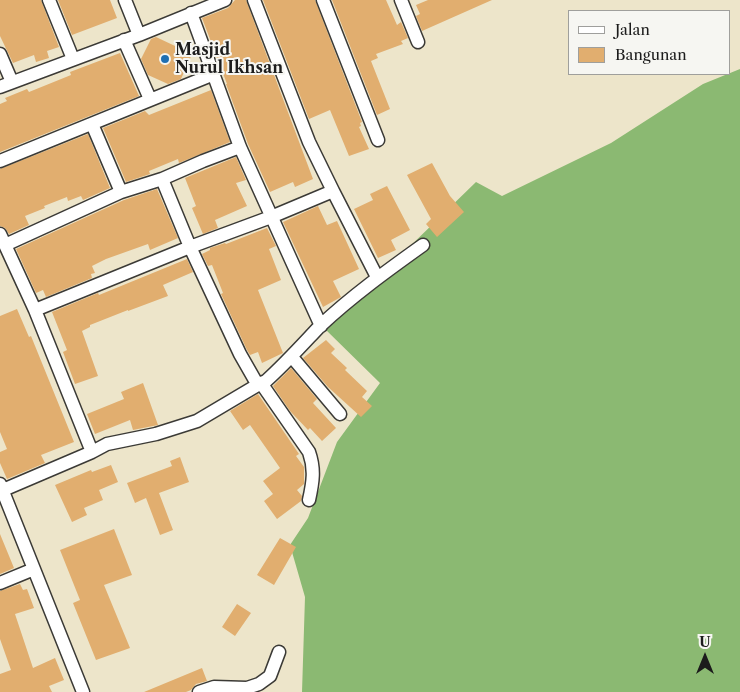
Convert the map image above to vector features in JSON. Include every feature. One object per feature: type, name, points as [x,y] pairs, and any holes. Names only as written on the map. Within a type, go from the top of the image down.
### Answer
[{"type":"street","points":[[49,0],[73,59]]},
{"type":"street","points":[[125,0],[139,35]]},
{"type":"street","points":[[0,54],[6,85],[139,35],[191,13],[202,4],[225,0]]},
{"type":"street","points":[[254,0],[309,142],[377,277]]},
{"type":"street","points":[[323,0],[378,140]]},
{"type":"street","points":[[401,0],[418,42]]},
{"type":"street","points":[[191,13],[240,148],[320,326]]},
{"type":"street","points":[[124,40],[150,99]]},
{"type":"street","points":[[0,161],[214,74]]},
{"type":"street","points":[[92,124],[121,192]]},
{"type":"street","points":[[92,452],[35,310],[2,240],[121,192],[162,179],[203,161],[240,148]]},
{"type":"street","points":[[162,179],[190,247],[252,378],[256,382],[261,383],[309,452],[314,464],[314,476],[309,500]]},
{"type":"street","points":[[35,310],[333,191]]},
{"type":"street","points":[[84,692],[1,487],[92,452],[106,444],[156,434],[197,421],[266,381],[292,357],[320,326],[377,277],[423,245]]},
{"type":"street","points":[[292,357],[340,414]]},
{"type":"street","points":[[0,583],[34,569]]},
{"type":"street","points":[[199,692],[214,687],[247,688],[259,684],[270,676],[279,652]]},
{"type":"green space","points":[[740,69],[740,692],[302,692],[305,597],[290,545],[308,518],[337,442],[380,383],[325,329],[476,182],[502,196],[611,143],[703,84],[725,75],[730,75],[730,73]]},
{"type":"building","points":[[0,0],[41,0],[59,47],[47,51],[49,58],[36,62],[34,55],[13,63],[0,36]]},
{"type":"building","points":[[58,0],[110,0],[117,18],[72,35]]},
{"type":"building","points":[[235,0],[246,0],[313,179],[295,187],[293,182],[270,192],[248,144],[202,18],[228,8]]},
{"type":"building","points":[[263,0],[315,0],[362,122],[359,127],[369,149],[349,156],[330,110],[309,119]]},
{"type":"building","points":[[332,0],[386,0],[397,25],[401,22],[408,38],[401,41],[403,44],[376,54],[378,58],[371,61],[390,109],[377,115]]},
{"type":"building","points":[[428,0],[492,0],[422,31],[416,16],[420,14],[416,5]]},
{"type":"building","name":"Masjid Nurul Ikhsan","points":[[156,37],[192,54],[181,79],[168,84],[148,75],[141,59],[151,39]]},
{"type":"building","points":[[120,53],[139,96],[0,152],[0,104],[7,101],[5,98],[27,89],[29,92],[71,75],[70,72]]},
{"type":"building","points":[[211,90],[230,142],[179,163],[178,159],[149,171],[150,174],[126,182],[103,128],[145,111],[149,115]]},
{"type":"building","points":[[88,134],[110,188],[83,200],[81,196],[68,201],[67,197],[44,206],[45,208],[25,216],[29,225],[9,234],[5,228],[0,226],[0,169]]},
{"type":"building","points":[[236,157],[246,180],[236,183],[247,206],[215,220],[218,228],[203,234],[192,208],[196,206],[185,178]]},
{"type":"building","points":[[432,163],[450,196],[464,212],[437,237],[426,224],[431,219],[407,175]]},
{"type":"building","points":[[387,186],[410,230],[391,240],[396,250],[378,258],[354,209],[373,200],[370,194]]},
{"type":"building","points":[[157,189],[178,238],[150,250],[148,244],[106,259],[92,266],[95,273],[91,274],[92,278],[46,297],[43,290],[36,293],[16,249],[124,200]]},
{"type":"building","points":[[318,206],[327,225],[337,221],[359,269],[333,281],[341,297],[323,307],[283,222]]},
{"type":"building","points":[[267,228],[276,246],[269,249],[281,280],[258,290],[283,353],[262,363],[258,352],[250,355],[247,350],[221,294],[223,293],[212,265],[208,266],[202,254],[210,250],[210,248],[226,244]]},
{"type":"building","points":[[187,259],[193,272],[163,285],[168,296],[90,325],[90,327],[82,331],[98,376],[75,384],[63,352],[67,350],[52,312]]},
{"type":"building","points":[[17,309],[29,337],[31,336],[74,442],[41,455],[45,463],[7,479],[0,463],[0,452],[7,449],[0,432],[0,316]]},
{"type":"building","points":[[326,340],[335,349],[331,353],[347,368],[345,370],[367,391],[362,397],[372,406],[361,417],[328,387],[303,358]]},
{"type":"building","points":[[291,368],[317,399],[313,403],[336,428],[322,441],[310,428],[308,430],[290,411],[273,386]]},
{"type":"building","points":[[143,383],[158,425],[133,430],[130,420],[95,434],[87,414],[124,399],[121,392]]},
{"type":"building","points":[[258,394],[299,454],[296,456],[304,467],[304,484],[297,490],[302,496],[301,501],[277,519],[264,501],[273,494],[263,481],[280,468],[250,425],[243,430],[230,411]]},
{"type":"building","points":[[180,457],[189,482],[159,493],[173,530],[160,535],[146,498],[135,503],[127,483],[172,466],[170,461]]},
{"type":"building","points":[[111,465],[118,482],[99,490],[103,500],[84,508],[87,515],[72,522],[55,485],[91,470],[92,472]]},
{"type":"building","points":[[114,529],[132,575],[104,585],[130,648],[96,660],[73,603],[80,600],[60,550]]},
{"type":"building","points":[[0,534],[14,568],[0,574]]},
{"type":"building","points":[[280,538],[296,547],[274,585],[257,575]]},
{"type":"building","points":[[20,584],[23,590],[27,589],[34,608],[15,614],[33,668],[55,658],[64,680],[49,686],[52,692],[0,692],[0,674],[11,670],[0,639],[0,591]]},
{"type":"building","points":[[237,604],[251,613],[235,636],[222,627]]},
{"type":"building","points":[[202,668],[207,681],[196,684],[191,690],[186,692],[144,692]]},
{"type":"place","name":"Masjid Nurul Ikhsan","points":[[165,59]]}]
